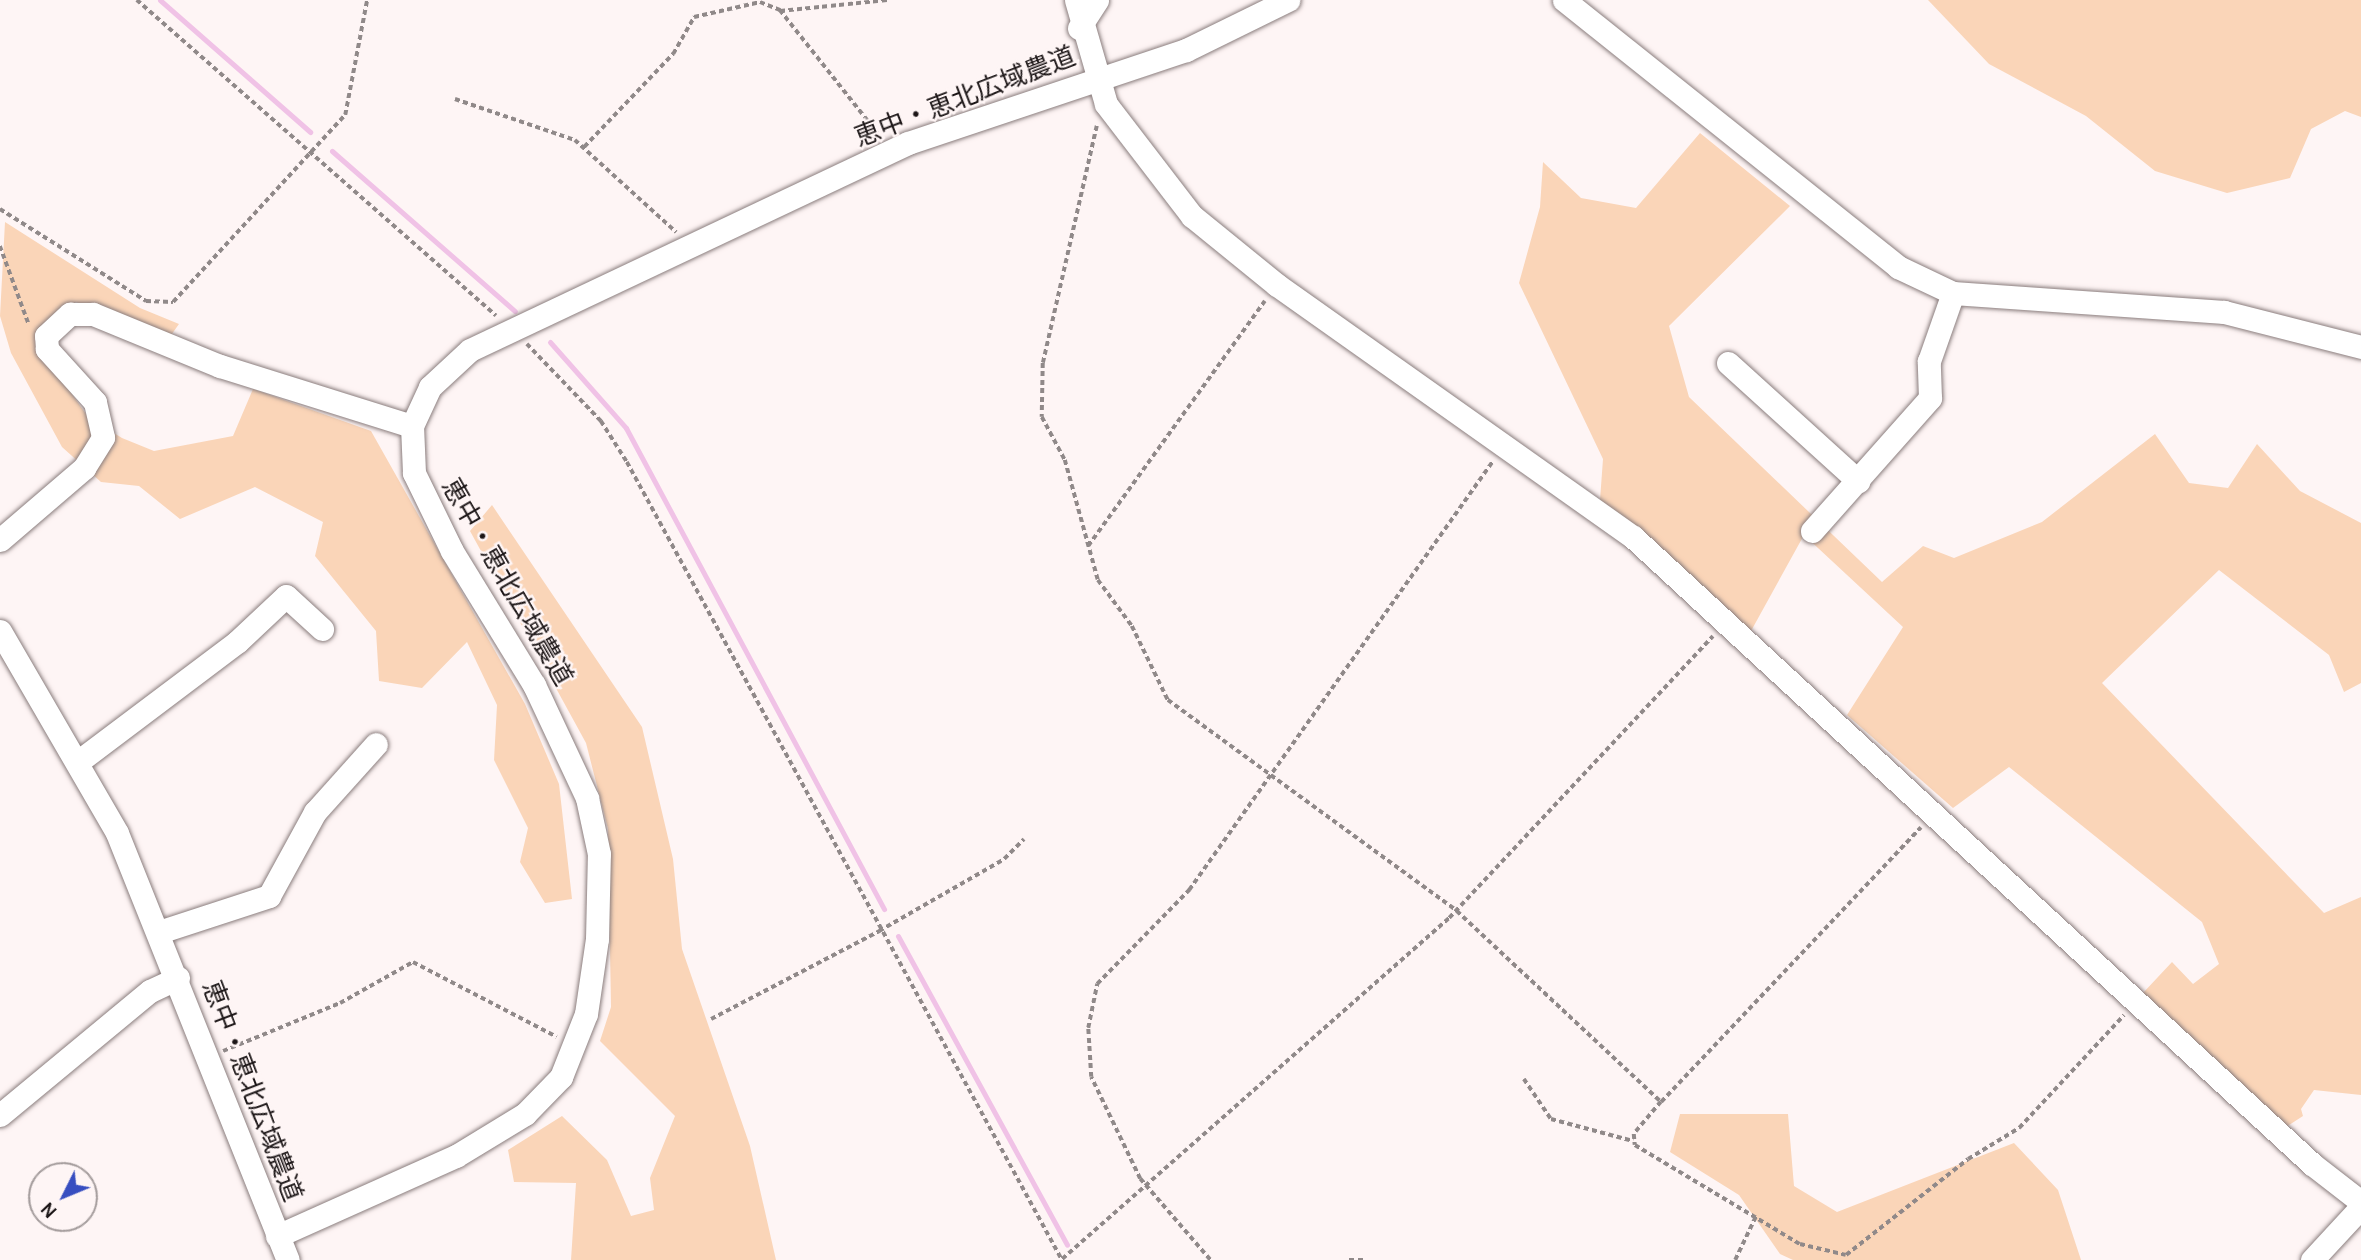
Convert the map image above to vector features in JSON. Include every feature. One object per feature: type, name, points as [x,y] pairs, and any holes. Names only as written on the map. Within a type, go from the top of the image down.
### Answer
[{"type":"street","points":[[1076,0],[1079,28],[1094,78],[1106,104],[1192,216],[1277,285],[1633,537],[2135,1000],[2361,1204],[2312,1260]]},
{"type":"street","points":[[1079,28],[1097,0]]},
{"type":"street","name":"恵中・恵北広域農道","points":[[277,1236],[502,1130],[545,1095],[575,1044],[597,939],[599,854],[587,798],[534,685],[425,502],[414,473],[412,426],[442,374],[513,330],[892,151],[1094,78],[1186,50],[1288,0]]},
{"type":"street","points":[[1564,0],[1898,267],[1953,293],[2224,312],[2361,347]]},
{"type":"street","points":[[1812,531],[1930,398],[1929,361],[1953,293]]},
{"type":"street","points":[[0,540],[84,468],[103,437],[95,402],[47,349],[46,336],[61,318],[93,314],[220,366],[412,426]]},
{"type":"street","points":[[1728,363],[1858,481]]},
{"type":"street","points":[[79,761],[237,642],[286,596],[321,629]]},
{"type":"street","name":"恵中・恵北広域農道","points":[[0,631],[79,761],[159,932],[288,1260]]},
{"type":"street","points":[[159,932],[269,897],[315,812],[376,744]]},
{"type":"street","points":[[0,1115],[150,991],[178,978]]},
{"type":"path","points":[[137,0],[513,330],[601,421],[627,462],[879,931],[1061,1260],[1457,911],[1727,621]]},
{"type":"path","points":[[0,209],[146,301],[164,306],[345,115],[367,0]]},
{"type":"path","points":[[780,11],[889,0]]},
{"type":"path","points":[[584,147],[673,54],[694,16],[760,2],[780,11],[892,151]]},
{"type":"path","points":[[455,99],[542,125],[584,147],[690,246]]},
{"type":"path","points":[[1106,104],[1041,392],[1042,417],[1065,460],[1098,580],[1132,626],[1168,700],[1457,911],[1661,1102]]},
{"type":"path","points":[[0,246],[24,321],[46,336]]},
{"type":"path","points":[[1088,546],[1277,285]]},
{"type":"path","points":[[1210,1260],[1146,1185],[1091,1077],[1090,1003],[1097,984],[1189,890],[1505,445]]},
{"type":"path","points":[[1633,1141],[1661,1102],[1934,813]]},
{"type":"path","points":[[711,1019],[879,931],[1004,859],[1024,839]]},
{"type":"path","points":[[208,1057],[340,1003],[413,962],[575,1044]]},
{"type":"path","points":[[1524,1079],[1551,1119],[1633,1141],[1817,1251],[1838,1256],[1855,1250],[1968,1159],[2020,1128],[2135,1000]]},
{"type":"path","points":[[1735,1260],[1756,1216]]},
{"type":"path","points":[[1349,1260],[1363,1260]]},
{"type":"shaded area","points":[[1928,0],[2361,0],[2361,117],[2345,111],[2311,129],[2290,178],[2227,193],[2155,171],[2086,116],[1989,64]]},
{"type":"shaded area","points":[[1700,133],[1790,206],[1669,326],[1689,397],[1882,582],[1923,546],[1954,558],[2042,522],[2155,434],[2189,483],[2228,488],[2257,444],[2300,491],[2361,523],[2361,683],[2344,692],[2329,655],[2219,570],[2102,683],[2324,913],[2361,897],[2361,1095],[2314,1090],[2301,1109],[2303,1116],[2286,1127],[2143,993],[2172,962],[2193,984],[2219,964],[2202,922],[2009,767],[1953,808],[1847,715],[1903,627],[1804,535],[1751,631],[1600,500],[1603,459],[1519,283],[1540,207],[1543,162],[1581,198],[1636,208]]},
{"type":"shaded area","points":[[5,222],[140,308],[179,324],[169,338],[76,302],[45,323],[41,350],[88,417],[122,438],[154,451],[233,436],[253,389],[371,431],[525,704],[559,784],[572,899],[545,903],[520,862],[528,828],[494,760],[497,705],[467,642],[422,688],[379,681],[376,631],[315,556],[323,522],[255,487],[180,519],[139,486],[101,482],[62,447],[11,353],[0,316]]},
{"type":"shaded area","points":[[492,505],[642,727],[673,859],[682,949],[750,1146],[776,1260],[571,1260],[576,1183],[514,1182],[508,1150],[562,1116],[607,1160],[631,1216],[654,1210],[650,1178],[675,1116],[600,1041],[611,1007],[608,829],[586,743],[470,531]]},
{"type":"shaded area","points":[[1680,1114],[1788,1114],[1794,1186],[1837,1212],[2014,1143],[2058,1190],[2081,1260],[1793,1260],[1780,1254],[1739,1195],[1670,1152]]},
{"type":"waterway","points":[[160,0],[310,132]]},
{"type":"waterway","points":[[332,151],[515,311]]},
{"type":"waterway","points":[[550,342],[626,428],[884,909]]},
{"type":"waterway","points":[[898,936],[1067,1245]]}]
